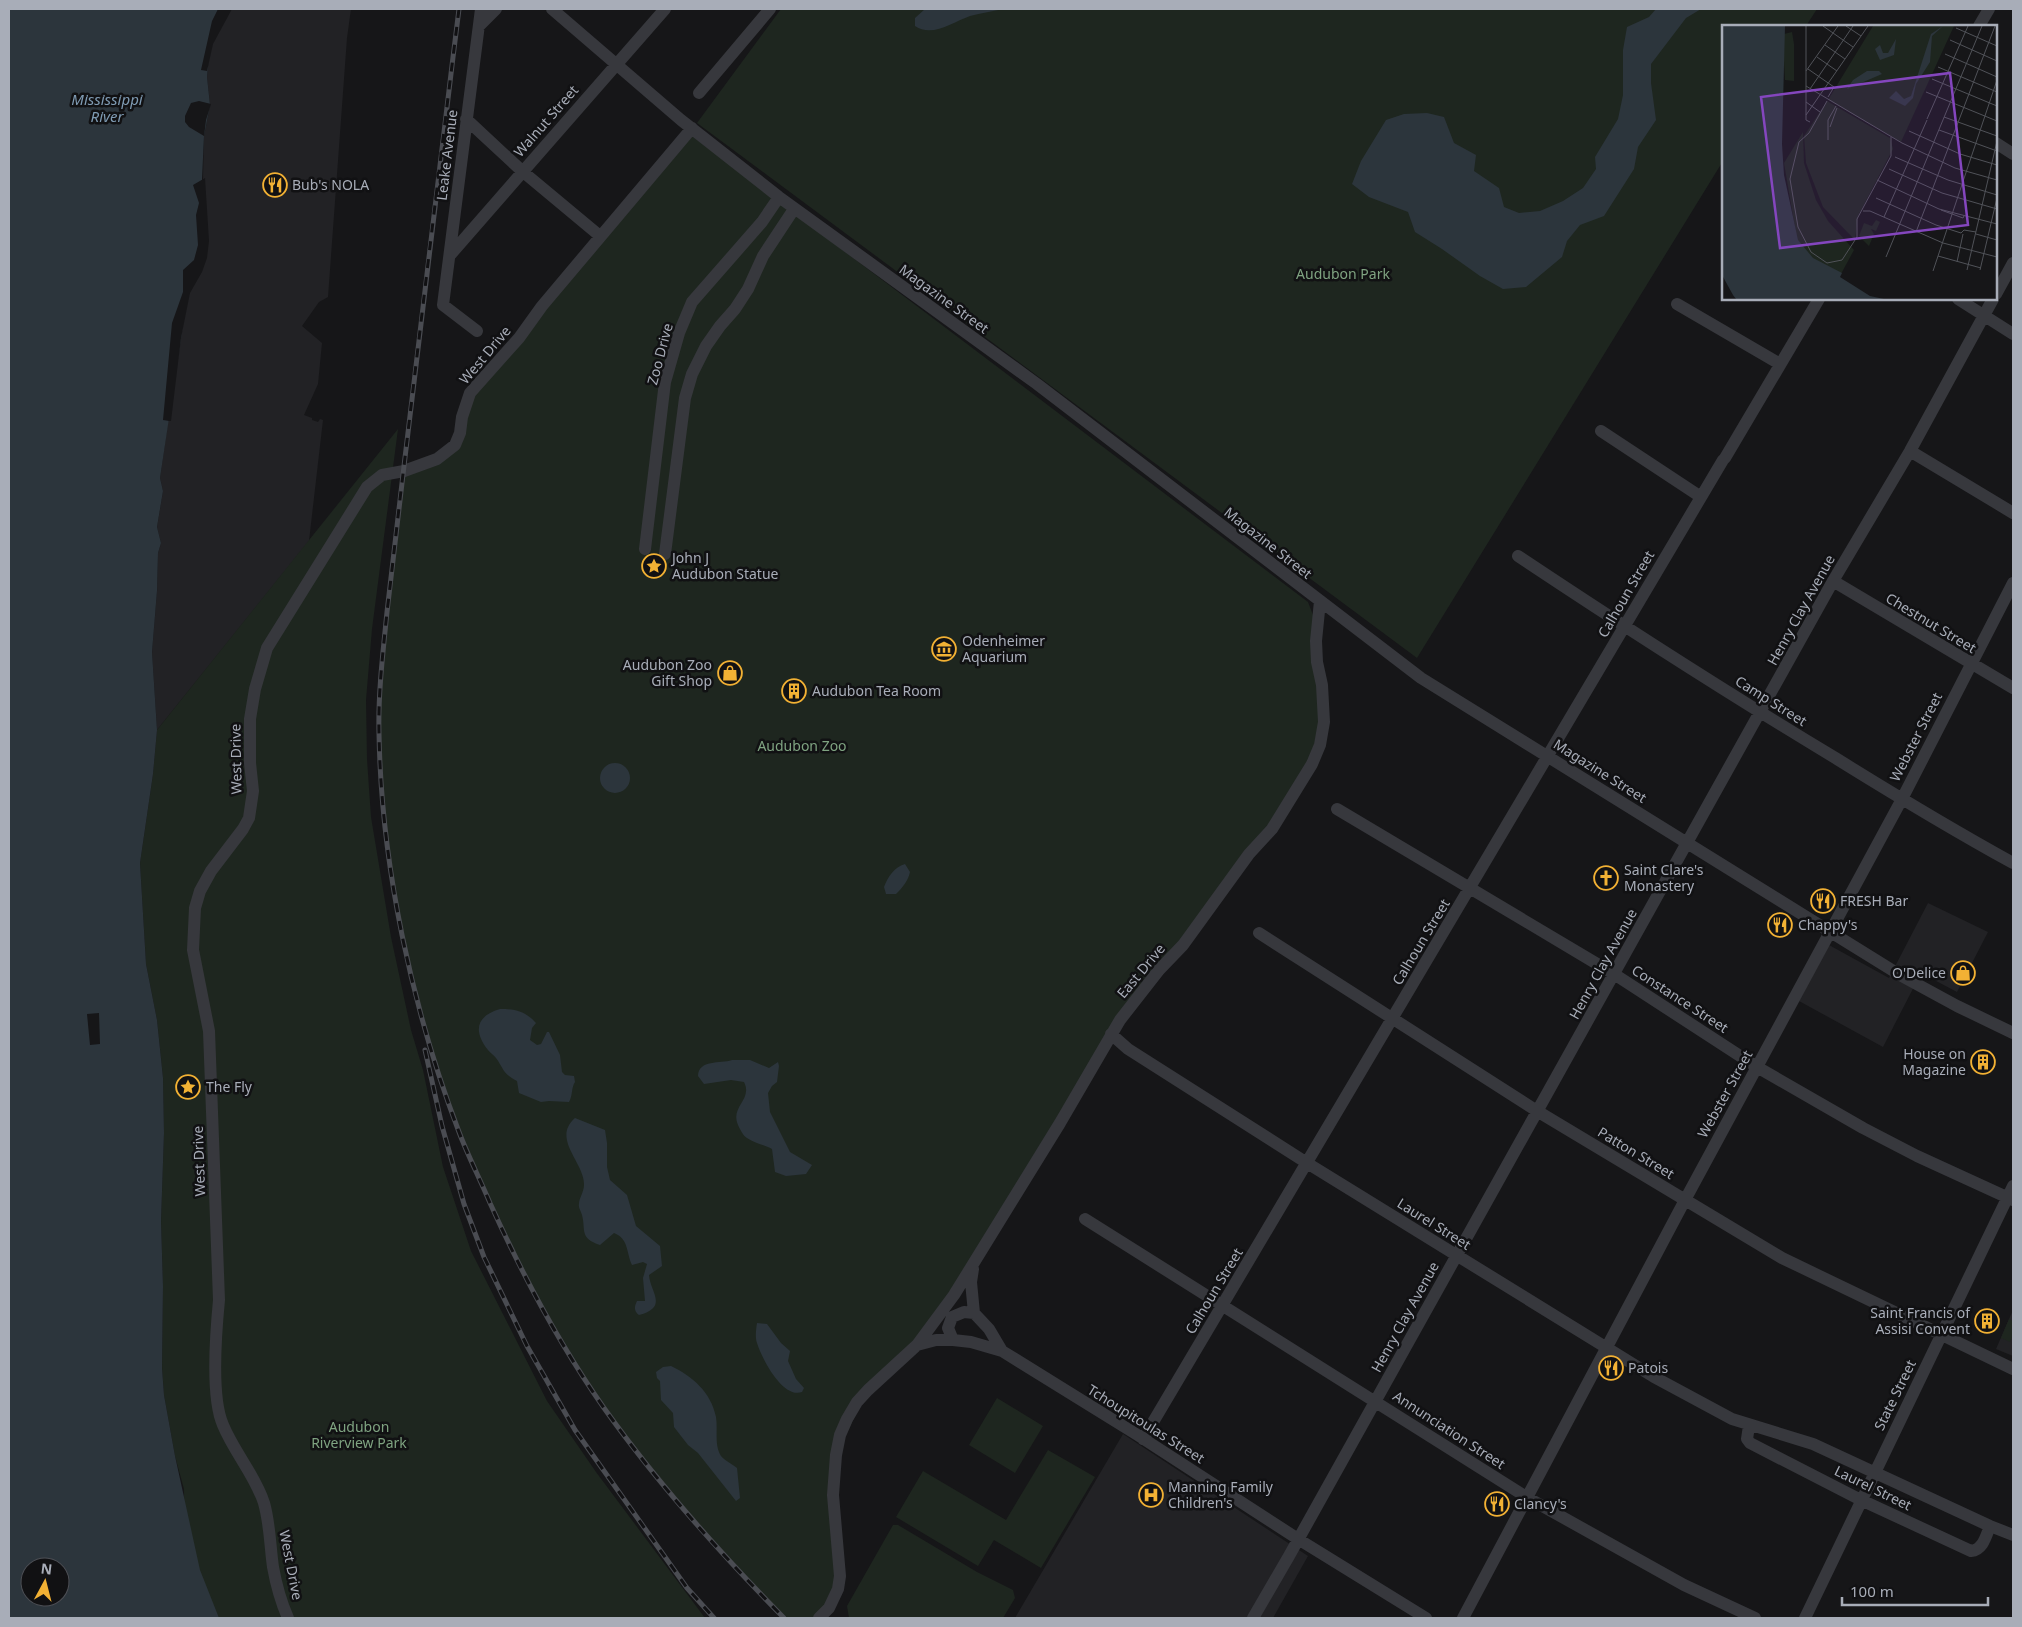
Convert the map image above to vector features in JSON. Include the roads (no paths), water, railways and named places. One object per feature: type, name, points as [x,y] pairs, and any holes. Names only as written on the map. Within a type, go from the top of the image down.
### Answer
[{"type":"street","name":"Leake Avenue","points":[[477,331],[443,306],[481,9]]},
{"type":"street","points":[[479,26],[496,9]]},
{"type":"street","name":"Magazine Street","points":[[552,9],[615,64],[778,198],[1037,384],[1421,678],[1829,933],[1957,1006],[2013,1033]]},
{"type":"street","name":"Walnut Street","points":[[451,254],[665,9]]},
{"type":"street","points":[[699,93],[770,9]]},
{"type":"street","points":[[1980,25],[1989,9]]},
{"type":"street","points":[[466,119],[522,171],[600,236]]},
{"type":"street","name":"West Drive","points":[[288,1618],[282,1604],[274,1567],[264,1502],[222,1424],[218,1399],[216,1339],[219,1300],[209,1031],[193,950],[195,908],[200,891],[210,871],[243,829],[249,818],[253,791],[250,763],[250,719],[258,674],[267,648],[290,608],[367,487],[382,475],[404,471],[437,459],[455,445],[470,393],[519,338],[542,306],[692,128]]},
{"type":"street","points":[[1997,144],[2013,154]]},
{"type":"street","name":"Zoo Drive","points":[[645,550],[665,382],[679,333],[692,302],[762,222],[778,198]]},
{"type":"street","points":[[665,554],[685,398],[692,374],[706,346],[720,326],[736,309],[748,289],[763,256],[794,209]]},
{"type":"street","points":[[1997,292],[2013,263]]},
{"type":"street","name":"Calhoun Street","points":[[1143,1439],[1818,300]]},
{"type":"street","points":[[1960,300],[2013,334]]},
{"type":"street","name":"Henry Clay Avenue","points":[[1253,1618],[1688,844],[1833,581],[1910,452],[1992,300]]},
{"type":"street","points":[[1677,304],[1780,364]]},
{"type":"street","points":[[1601,431],[1701,496]]},
{"type":"street","points":[[1910,452],[2013,513]]},
{"type":"street","name":"Camp Street","points":[[1518,556],[1625,627],[1761,713],[1946,826],[2013,863]]},
{"type":"street","name":"Chestnut Street","points":[[1833,581],[2013,688]]},
{"type":"street","name":"Webster Street","points":[[1463,1618],[1684,1200],[1902,798],[2013,583]]},
{"type":"street","name":"East Drive","points":[[819,1618],[830,1608],[838,1589],[840,1576],[833,1495],[836,1455],[840,1435],[857,1402],[885,1373],[917,1345],[954,1295],[1060,1123],[1120,1020],[1159,970],[1183,945],[1249,854],[1272,829],[1312,764],[1320,745],[1324,722],[1322,685],[1317,662],[1316,641],[1320,601]]},
{"type":"street","name":"Constance Street","points":[[1338,809],[1614,974],[1757,1067],[1863,1128],[1917,1156],[2011,1194]]},
{"type":"street","name":"Patton Street","points":[[1259,933],[1537,1111],[1782,1258],[2013,1369]]},
{"type":"street","name":"Laurel Street","points":[[1111,1034],[1128,1049],[1307,1163],[1654,1377],[1732,1419],[1749,1426],[1813,1444],[2013,1535]]},
{"type":"street","name":"State Street","points":[[1805,1618],[1941,1334],[2011,1194]]},
{"type":"street","name":"Annunciation Street","points":[[1085,1219],[1528,1498],[1684,1585],[1755,1618]]},
{"type":"street","points":[[974,1264],[971,1282],[974,1314]]},
{"type":"street","points":[[953,1340],[948,1328],[952,1317],[964,1312],[974,1314],[990,1329],[1002,1352]]},
{"type":"street","name":"Tchoupitoulas Street","points":[[917,1345],[936,1340],[953,1340],[971,1342],[1002,1352],[1426,1618]]},
{"type":"street","name":"Laurel Street","points":[[1749,1426],[1747,1439],[1750,1444],[1861,1500],[1971,1551],[1977,1551],[1981,1547],[1990,1526]]},
{"type":"water","name":"Mississippi River","points":[[9,9],[230,9],[210,43],[207,77],[210,105],[204,136],[202,179],[205,216],[188,292],[160,478],[163,491],[157,527],[161,543],[158,553],[152,652],[157,730],[153,774],[140,863],[146,964],[157,1020],[163,1078],[164,1133],[161,1221],[163,1286],[162,1368],[164,1395],[175,1456],[200,1570],[219,1618],[9,1618]]},
{"type":"water","points":[[925,9],[1004,9],[970,16],[942,28],[928,30],[915,26],[915,18]]},
{"type":"water","points":[[1656,9],[1701,9],[1686,18],[1651,64],[1651,83],[1656,120],[1638,147],[1634,169],[1604,216],[1580,225],[1567,241],[1562,257],[1526,287],[1503,289],[1480,276],[1415,232],[1408,212],[1369,197],[1352,184],[1361,161],[1386,120],[1404,114],[1427,113],[1444,117],[1454,143],[1476,155],[1474,171],[1499,188],[1504,207],[1519,213],[1540,211],[1563,201],[1583,188],[1596,169],[1595,157],[1618,119],[1623,95],[1623,50],[1627,27],[1649,17]]},
{"type":"water","points":[[615,763],[626,767],[630,778],[626,789],[615,793],[604,789],[600,778],[604,767]]},
{"type":"water","points":[[905,864],[910,872],[905,884],[896,894],[886,894],[884,887],[890,876],[898,867]]},
{"type":"water","points":[[500,1009],[520,1011],[532,1019],[536,1023],[532,1028],[530,1040],[537,1045],[541,1044],[547,1032],[549,1032],[560,1055],[562,1072],[565,1075],[574,1076],[575,1082],[569,1102],[541,1102],[519,1093],[517,1081],[506,1073],[480,1037],[479,1025],[482,1020],[492,1012]]},
{"type":"water","points":[[732,1060],[750,1060],[769,1068],[778,1062],[777,1082],[768,1093],[770,1112],[790,1152],[812,1165],[806,1174],[786,1176],[775,1172],[772,1149],[750,1140],[743,1134],[736,1118],[746,1094],[744,1082],[731,1080],[704,1084],[698,1076],[699,1071],[706,1065]]},
{"type":"water","points":[[575,1118],[605,1130],[607,1167],[610,1180],[627,1195],[636,1226],[660,1246],[662,1266],[649,1275],[656,1303],[648,1312],[639,1315],[635,1310],[637,1301],[645,1301],[643,1278],[647,1264],[643,1262],[632,1265],[625,1242],[614,1233],[600,1245],[586,1236],[579,1208],[584,1188],[583,1177],[571,1151],[566,1134]]},
{"type":"water","points":[[757,1323],[767,1324],[781,1343],[790,1351],[788,1361],[796,1379],[804,1388],[802,1392],[795,1393],[788,1390],[768,1367],[756,1341]]},
{"type":"water","points":[[671,1366],[700,1386],[710,1400],[716,1417],[719,1452],[722,1457],[737,1468],[740,1498],[736,1501],[698,1453],[688,1445],[674,1427],[673,1413],[661,1400],[660,1381],[657,1378],[656,1372],[663,1367]]},
{"type":"railway","points":[[459,9],[387,612],[380,688],[381,783],[386,833],[402,936],[427,1036],[459,1132],[502,1230],[542,1308],[587,1384],[646,1464],[713,1543],[784,1618]]},
{"type":"railway","points":[[425,1050],[442,1126],[464,1204],[484,1257],[527,1346],[575,1430],[687,1588],[714,1618]]},
{"type":"place","name":"Bub's NOLA","points":[[275,185]]},
{"type":"place","name":"John J Audubon Statue","points":[[654,566]]},
{"type":"place","name":"Odenheimer Aquarium","points":[[944,649]]},
{"type":"place","name":"Audubon Zoo Gift Shop","points":[[730,673]]},
{"type":"place","name":"Audubon Tea Room","points":[[794,691]]},
{"type":"place","name":"Saint Clare's Monastery","points":[[1606,878]]},
{"type":"place","name":"FRESH Bar","points":[[1823,901]]},
{"type":"place","name":"Chappy's","points":[[1780,925]]},
{"type":"place","name":"O'Delice","points":[[1963,973]]},
{"type":"place","name":"House on Magazine","points":[[1983,1062]]},
{"type":"place","name":"The Fly","points":[[188,1087]]},
{"type":"place","name":"Saint Francis of Assisi Convent","points":[[1987,1321]]},
{"type":"place","name":"Patois","points":[[1611,1368]]},
{"type":"place","name":"Manning Family Children's","points":[[1151,1495]]},
{"type":"place","name":"Clancy's","points":[[1497,1504]]},
{"type":"park label","name":"Audubon Park","points":[[1343,274]]},
{"type":"park label","name":"Audubon Zoo","points":[[802,746]]},
{"type":"park label","name":"Audubon Riverview Park","points":[[359,1435]]}]
